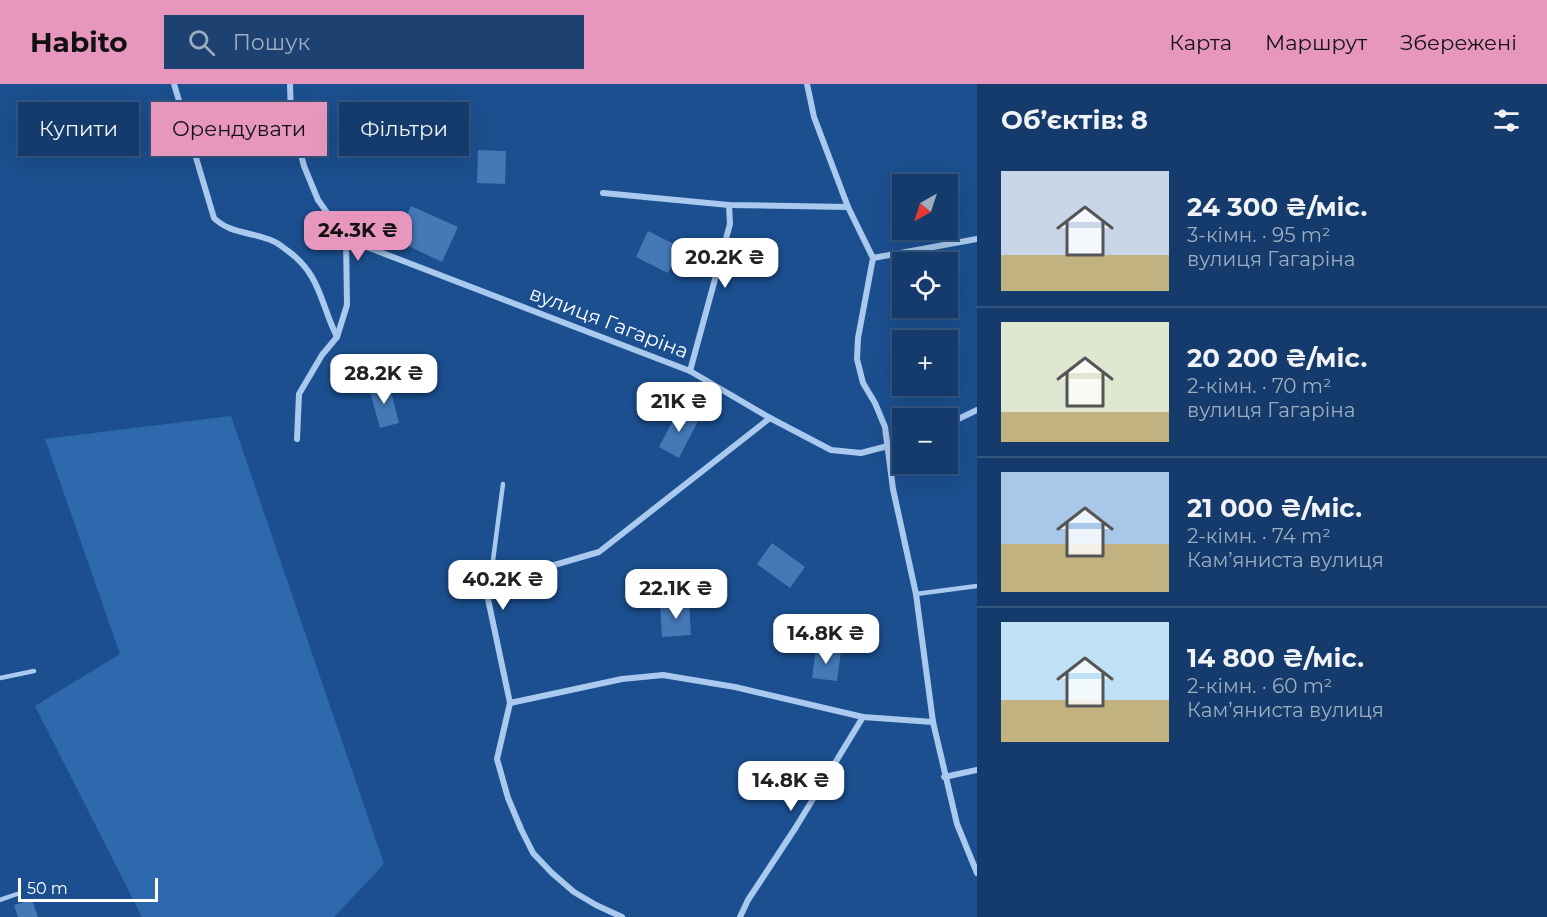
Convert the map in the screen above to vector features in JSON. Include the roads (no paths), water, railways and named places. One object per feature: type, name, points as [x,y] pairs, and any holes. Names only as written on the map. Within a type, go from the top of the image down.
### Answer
[{"type":"street","points":[[174,84],[214,218],[232,230],[274,241],[302,261],[316,282],[327,317],[337,337]]},
{"type":"street","points":[[290,84],[291,118],[304,166],[318,200],[346,239],[347,305],[337,337],[322,355],[299,394],[297,440]]},
{"type":"street","points":[[807,84],[814,117],[849,207],[873,258],[858,338],[857,359],[863,383],[885,427],[893,489],[916,594],[933,722],[944,777],[957,824],[977,873]]},
{"type":"street","points":[[603,193],[729,205],[849,207]]},
{"type":"street","points":[[690,371],[730,224],[729,205]]},
{"type":"street","name":"вулиця Гагаріна","points":[[346,239],[690,371],[770,418],[831,450],[861,453],[892,446]]},
{"type":"street","points":[[873,258],[977,239]]},
{"type":"street","points":[[958,419],[977,410]]},
{"type":"street","points":[[622,917],[596,906],[574,892],[532,853],[508,798],[497,759],[510,703],[485,585],[599,552],[770,418]]},
{"type":"street","points":[[510,703],[622,679],[663,675],[735,687],[863,717],[933,722]]},
{"type":"street","points":[[740,917],[748,900],[863,717]]},
{"type":"street","points":[[944,777],[977,770]]},
{"type":"lane","points":[[490,583],[503,484]]},
{"type":"lane","points":[[916,594],[977,586]]},
{"type":"lane","points":[[0,678],[34,671]]},
{"type":"lane","points":[[0,900],[17,894]]}]
